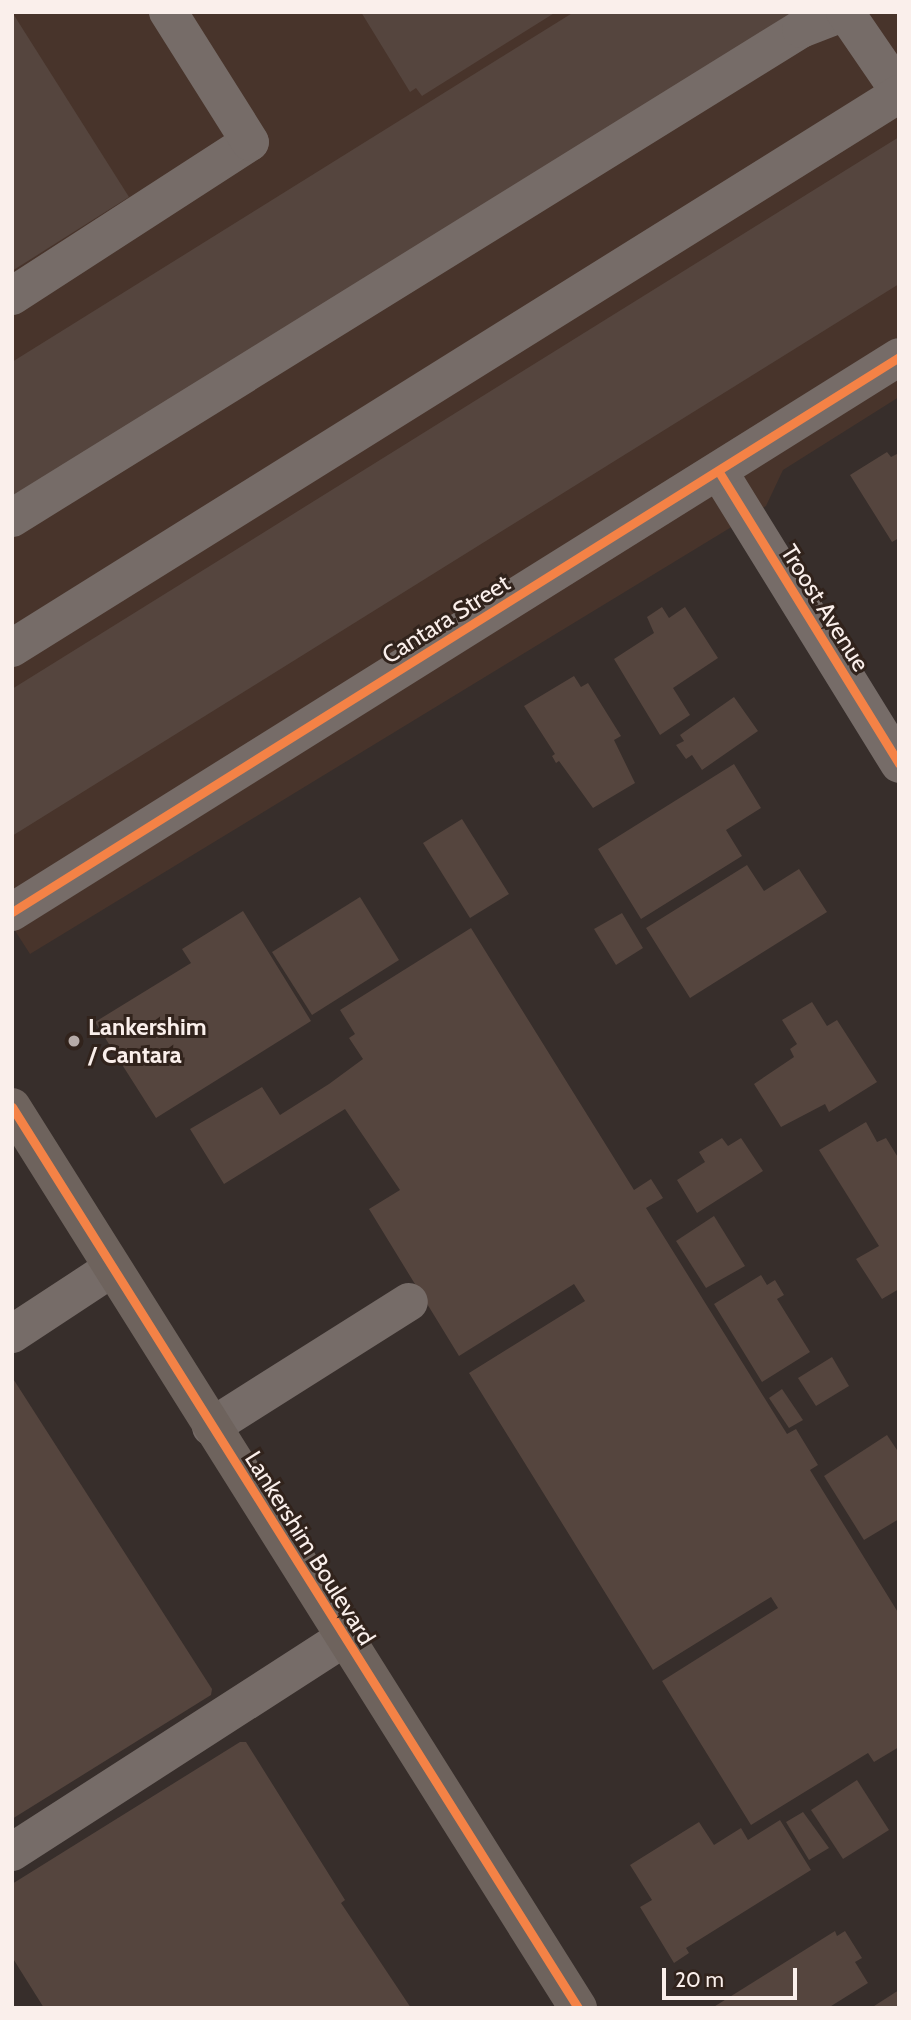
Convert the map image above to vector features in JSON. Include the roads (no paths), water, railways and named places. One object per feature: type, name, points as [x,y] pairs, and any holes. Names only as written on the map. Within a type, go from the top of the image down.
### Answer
[{"type":"main road","name":"Lankershim Boulevard","points":[[12,1107],[111,1269],[578,2008]]},
{"type":"street","points":[[12,296],[250,142],[168,12]]},
{"type":"street","points":[[12,518],[801,29],[845,12],[899,92],[12,648]]},
{"type":"street","name":"Cantara Street","points":[[12,912],[899,357]]},
{"type":"street","name":"Troost Avenue","points":[[719,471],[899,764]]},
{"type":"street","points":[[12,1334],[111,1269]]},
{"type":"street","points":[[211,1427],[409,1302]]},
{"type":"street","points":[[12,1852],[344,1638]]},
{"type":"place","name":"Lankershim / Cantara","points":[[74,1041]]}]
